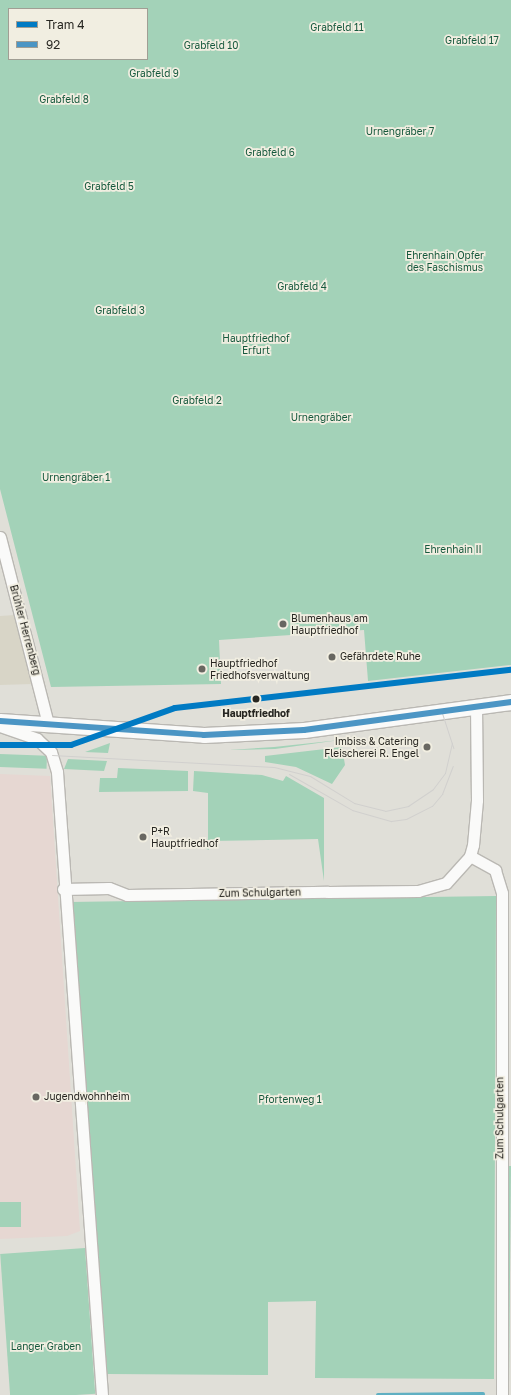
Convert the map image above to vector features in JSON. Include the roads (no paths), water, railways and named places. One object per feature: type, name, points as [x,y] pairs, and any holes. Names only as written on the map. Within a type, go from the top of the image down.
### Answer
[{"type":"main road","points":[[0,721],[204,735],[304,730],[511,702]]},
{"type":"street","name":"Brühler Herrenberg","points":[[0,537],[48,724]]},
{"type":"street","points":[[470,856],[477,800],[476,706]]},
{"type":"street","points":[[0,726],[36,739],[52,754],[57,772],[63,889],[102,1395]]},
{"type":"street","name":"Zum Schulgarten","points":[[63,889],[109,888],[127,895],[418,891],[446,883],[470,856],[495,870],[502,892],[502,1395]]},
{"type":"waterway","points":[[378,1395],[483,1394]]},
{"type":"tram line","name":"4","points":[[0,745],[71,745],[175,708],[511,670]]},
{"type":"tram line","points":[[441,710],[453,748]]},
{"type":"tram line","points":[[52,755],[274,767],[310,776],[354,803],[385,811],[408,806],[433,789],[445,773],[452,743]]},
{"type":"tram line","points":[[289,774],[352,810],[391,821],[406,819],[432,806],[442,794],[453,766]]},
{"type":"place","name":"Blumenhaus am Hauptfriedhof","points":[[283,624]]},
{"type":"place","name":"Gefährdete Ruhe","points":[[332,657]]},
{"type":"place","name":"Hauptfriedhof Friedhofsverwaltung","points":[[202,669]]},
{"type":"place","name":"Hauptfriedhof","points":[[256,699]]},
{"type":"place","name":"Imbiss & Catering Fleischerei R. Engel","points":[[427,747]]},
{"type":"place","name":"P+R Hauptfriedhof","points":[[143,837]]},
{"type":"place","name":"Jugendwohnheim","points":[[36,1097]]},
{"type":"park label","name":"Grabfeld 11","points":[[337,28]]},
{"type":"park label","name":"Grabfeld 17","points":[[472,41]]},
{"type":"park label","name":"Grabfeld 10","points":[[211,46]]},
{"type":"park label","name":"Grabfeld 9","points":[[154,74]]},
{"type":"park label","name":"Grabfeld 8","points":[[64,100]]},
{"type":"park label","name":"Urnengräber 7","points":[[400,132]]},
{"type":"park label","name":"Grabfeld 6","points":[[270,153]]},
{"type":"park label","name":"Grabfeld 5","points":[[109,187]]},
{"type":"park label","name":"Ehrenhain Opfer des Faschismus","points":[[445,260]]},
{"type":"park label","name":"Grabfeld 4","points":[[302,287]]},
{"type":"park label","name":"Grabfeld 3","points":[[120,311]]},
{"type":"park label","name":"Hauptfriedhof Erfurt","points":[[256,344]]},
{"type":"park label","name":"Grabfeld 2","points":[[197,401]]},
{"type":"park label","name":"Urnengräber","points":[[321,418]]},
{"type":"park label","name":"Urnengräber 1","points":[[76,478]]},
{"type":"park label","name":"Ehrenhain II","points":[[453,550]]},
{"type":"park label","name":"Pfortenweg 1","points":[[290,1100]]},
{"type":"park label","name":"Langer Graben","points":[[46,1347]]}]
